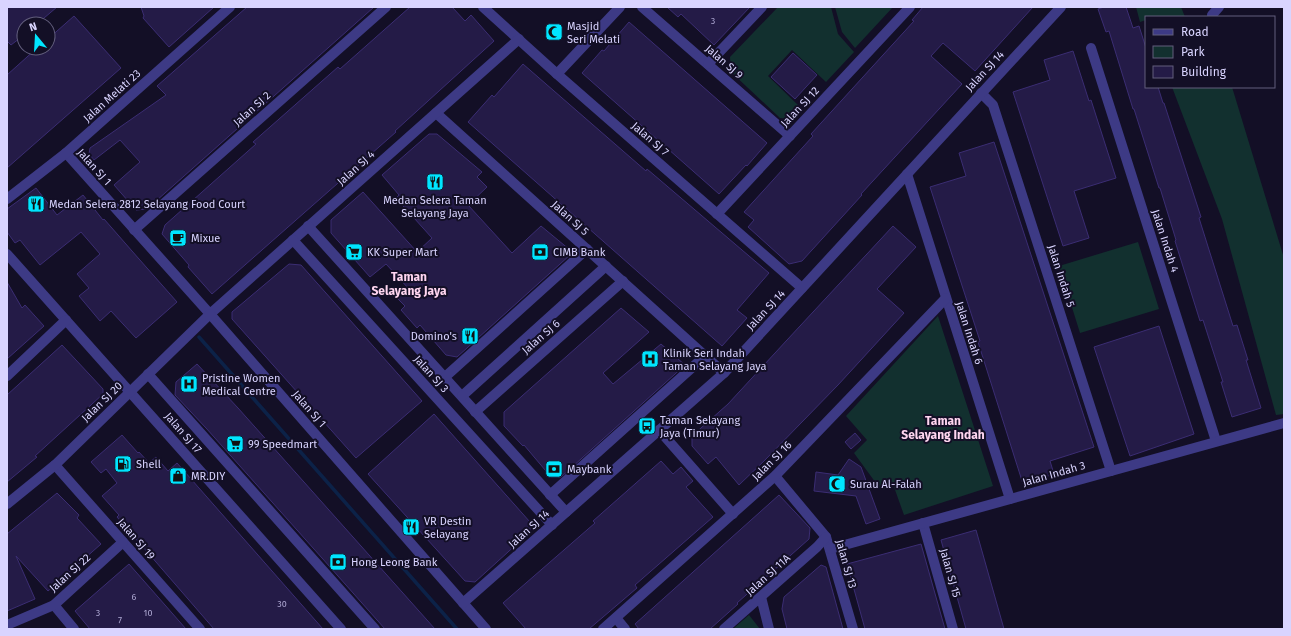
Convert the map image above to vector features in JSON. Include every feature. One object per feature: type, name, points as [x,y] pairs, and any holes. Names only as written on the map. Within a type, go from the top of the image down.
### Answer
[{"type":"street","name":"Jalan Melati 23","points":[[7,199],[66,152],[230,7]]},
{"type":"street","name":"Jalan SJ 2","points":[[134,230],[386,7]]},
{"type":"street","name":"Jalan SJ 7","points":[[484,7],[557,74],[802,288]]},
{"type":"street","points":[[557,74],[620,7]]},
{"type":"street","name":"Jalan SJ 9","points":[[642,7],[790,136]]},
{"type":"street","points":[[708,64],[762,7]]},
{"type":"street","name":"Jalan SJ 12","points":[[717,214],[910,7]]},
{"type":"street","name":"Jalan SJ 14","points":[[463,603],[724,373],[1060,7]]},
{"type":"street","name":"Jalan SJ 4","points":[[210,314],[519,39]]},
{"type":"street","name":"Jalan Indah 4","points":[[1091,48],[1216,441]]},
{"type":"street","name":"Jalan Indah 5","points":[[980,93],[993,104],[1111,471]]},
{"type":"street","name":"Jalan SJ 5","points":[[436,113],[724,373]]},
{"type":"street","name":"Jalan SJ 1","points":[[66,152],[486,629]]},
{"type":"street","name":"Jalan Indah 6","points":[[906,174],[1010,499]]},
{"type":"street","name":"Jalan SJ 3","points":[[308,226],[566,512]]},
{"type":"street","name":"Jalan SJ 3","points":[[293,240],[552,525]]},
{"type":"street","points":[[445,378],[587,249]]},
{"type":"street","name":"Jalan SJ 17","points":[[7,255],[341,629]]},
{"type":"street","points":[[462,396],[606,266]]},
{"type":"street","name":"Jalan SJ 6","points":[[475,412],[623,281]]},
{"type":"street","name":"Jalan SJ 16","points":[[603,629],[775,476],[946,298]]},
{"type":"street","name":"Jalan SJ 20","points":[[7,504],[55,465],[210,314]]},
{"type":"street","points":[[7,376],[66,320]]},
{"type":"street","points":[[550,495],[705,356]]},
{"type":"street","name":"Jalan SJ 17","points":[[148,374],[375,629]]},
{"type":"street","name":"Jalan Indah 3","points":[[830,549],[1284,423]]},
{"type":"street","points":[[659,430],[733,514]]},
{"type":"street","name":"Jalan SJ 19","points":[[55,465],[200,629]]},
{"type":"street","name":"Jalan SJ 13","points":[[775,476],[826,537],[852,629]]},
{"type":"street","name":"Jalan SJ 15","points":[[923,523],[953,629]]},
{"type":"street","name":"Jalan SJ 11A","points":[[724,629],[817,547],[826,537]]},
{"type":"street","name":"Jalan SJ 22","points":[[7,624],[54,605],[123,542]]},
{"type":"street","points":[[761,597],[769,629]]},
{"type":"street","points":[[54,605],[74,629]]},
{"type":"street","points":[[616,618],[626,629]]},
{"type":"green space","points":[[778,7],[831,7],[838,34],[854,52],[826,82],[792,50],[768,76],[800,107],[788,119],[780,118],[731,72],[730,57]]},
{"type":"green space","points":[[835,7],[893,7],[855,48],[842,32]]},
{"type":"green space","points":[[1136,7],[1181,7],[1185,16],[1145,16],[1145,20],[1140,22]]},
{"type":"green space","points":[[1172,88],[1232,88],[1284,258],[1284,414],[1276,415],[1222,219]]},
{"type":"green space","points":[[1138,242],[1159,309],[1080,333],[1059,266]]},
{"type":"green space","points":[[938,316],[993,486],[904,515],[894,487],[881,490],[854,453],[867,440],[846,416]]},
{"type":"green space","points":[[749,615],[760,629],[733,629]]},
{"type":"building","points":[[7,7],[57,7],[46,16],[16,16],[16,41],[11,45],[7,41]]},
{"type":"building","points":[[141,7],[214,7],[169,47],[143,18],[144,16]]},
{"type":"building","points":[[247,7],[374,7],[147,209],[136,210],[114,185],[140,162],[120,140],[94,160],[89,154],[90,148],[166,95],[157,86]]},
{"type":"building","points":[[410,7],[452,7],[465,21],[471,15],[494,41],[395,131],[396,132],[212,294],[162,234],[165,225],[256,144],[253,142],[338,67],[340,69]]},
{"type":"building","points":[[667,7],[750,7],[714,45],[681,14],[678,17]]},
{"type":"building","points":[[923,7],[1033,7],[975,71],[943,43],[931,56],[962,84],[802,261],[789,264],[748,227],[754,220],[744,212],[813,136],[811,134],[914,21],[912,20]]},
{"type":"building","points":[[1104,7],[1126,7],[1133,28],[1139,26],[1145,45],[1145,88],[1158,88],[1164,103],[1201,217],[1199,218],[1233,326],[1237,325],[1261,408],[1232,417],[1221,382],[1223,382],[1203,320],[1200,321],[1160,188],[1133,109],[1109,31],[1106,32],[1098,9]]},
{"type":"building","points":[[74,16],[121,68],[7,168],[7,75],[28,56],[56,56],[56,32]]},
{"type":"building","points":[[629,22],[767,143],[719,194],[582,73],[602,50],[604,51]]},
{"type":"building","points":[[1073,51],[1089,101],[1091,100],[1116,178],[1074,191],[1089,238],[1063,246],[1013,92],[1050,80],[1044,60]]},
{"type":"building","points":[[793,53],[817,75],[795,99],[771,77]]},
{"type":"building","points":[[523,64],[646,171],[647,169],[769,273],[737,310],[747,318],[722,346],[468,122],[492,95],[494,97]]},
{"type":"building","points":[[429,134],[437,134],[482,172],[477,177],[487,187],[468,205],[512,253],[541,226],[570,250],[570,255],[457,357],[446,355],[420,325],[417,328],[401,310],[405,306],[398,299],[409,289],[386,264],[370,277],[331,233],[331,220],[363,192],[417,252],[432,238],[396,198],[399,195],[382,175]]},
{"type":"building","points":[[994,142],[1094,447],[1050,461],[1054,474],[1023,484],[978,342],[980,341],[930,187],[966,176],[959,153]]},
{"type":"building","points":[[36,188],[57,215],[83,195],[103,220],[104,219],[177,302],[136,338],[111,311],[100,321],[79,296],[89,288],[77,274],[100,254],[81,232],[40,265],[20,240],[15,243],[7,232],[7,209]]},
{"type":"building","points":[[893,226],[916,247],[877,289],[904,313],[838,385],[739,485],[716,457],[708,464],[692,446],[692,436],[728,404]]},
{"type":"building","points":[[289,264],[301,265],[422,401],[356,458],[232,319],[232,312]]},
{"type":"building","points":[[7,282],[22,308],[25,305],[44,326],[7,359]]},
{"type":"building","points":[[621,308],[649,332],[603,373],[613,384],[661,344],[685,365],[561,477],[551,477],[524,445],[523,446],[504,426],[504,412]]},
{"type":"building","points":[[1159,326],[1194,434],[1130,456],[1094,347]]},
{"type":"building","points":[[62,345],[103,389],[103,394],[35,456],[37,457],[7,482],[7,395]]},
{"type":"building","points":[[197,364],[435,629],[385,629],[175,395],[176,382]]},
{"type":"building","points":[[434,414],[530,522],[530,532],[475,582],[465,581],[368,474]]},
{"type":"building","points":[[855,433],[861,440],[851,449],[845,442]]},
{"type":"building","points":[[122,435],[149,463],[156,457],[168,471],[177,463],[323,629],[214,629],[117,517],[119,515],[102,496],[117,483],[106,469],[101,473],[91,462]]},
{"type":"building","points":[[849,459],[861,467],[880,519],[866,524],[856,496],[814,491],[816,472],[838,475]]},
{"type":"building","points":[[661,461],[673,474],[681,467],[693,481],[686,487],[713,517],[635,585],[637,588],[589,629],[526,629],[503,603],[595,523],[593,521]]},
{"type":"building","points":[[57,493],[79,515],[77,518],[101,544],[48,591],[16,556],[35,599],[7,611],[7,534]]},
{"type":"building","points":[[779,495],[810,528],[809,539],[710,629],[639,629],[635,624]]},
{"type":"building","points":[[976,530],[1004,629],[966,629],[941,540]]},
{"type":"building","points":[[921,544],[945,629],[865,629],[847,564]]},
{"type":"building","points":[[129,564],[186,629],[90,629],[75,611]]},
{"type":"building","points":[[821,565],[826,567],[843,629],[787,629],[782,609],[784,597]]},
{"type":"waterway","points":[[199,337],[457,629]]},
{"type":"place","name":"Masjid Seri Melati","points":[[554,32]]},
{"type":"place","name":"Medan Selera Taman Selayang Jaya","points":[[435,182]]},
{"type":"place","name":"Medan Selera 2812 Selayang Food Court","points":[[36,204]]},
{"type":"place","name":"Mixue","points":[[178,238]]},
{"type":"place","name":"KK Super Mart","points":[[354,252]]},
{"type":"place","name":"CIMB Bank","points":[[540,252]]},
{"type":"place","name":"Domino's","points":[[470,336]]},
{"type":"place","name":"Klinik Seri Indah Taman Selayang Jaya","points":[[650,359]]},
{"type":"place","name":"Pristine Women Medical Centre","points":[[189,384]]},
{"type":"place","name":"Taman Selayang Jaya (Timur)","points":[[647,426]]},
{"type":"place","name":"99 Speedmart","points":[[235,444]]},
{"type":"place","name":"Shell","points":[[123,464]]},
{"type":"place","name":"Maybank","points":[[554,469]]},
{"type":"place","name":"MR.DIY","points":[[178,476]]},
{"type":"place","name":"Surau Al-Falah","points":[[837,484]]},
{"type":"place","name":"VR Destin Selayang","points":[[411,527]]},
{"type":"place","name":"Hong Leong Bank","points":[[338,562]]},
{"type":"district","name":"Taman Selayang Jaya","points":[[409,284]]},
{"type":"district","name":"Taman Selayang Indah","points":[[943,428]]}]
